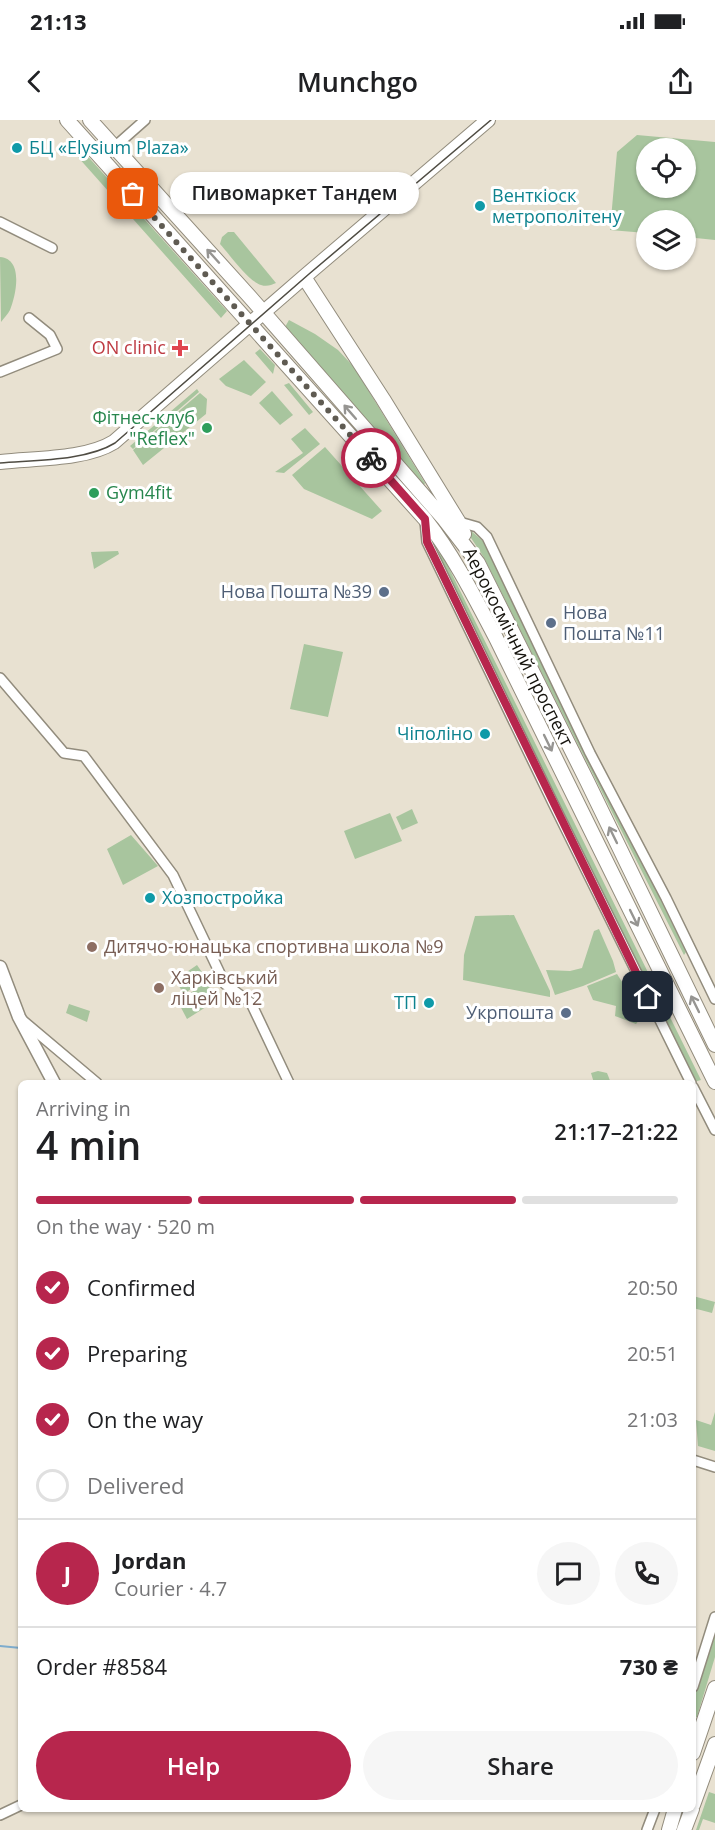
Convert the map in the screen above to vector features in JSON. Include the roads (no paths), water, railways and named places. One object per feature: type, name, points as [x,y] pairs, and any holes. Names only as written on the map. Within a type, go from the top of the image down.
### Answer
[{"type":"main road","name":"Аерокосмічний проспект","points":[[67,120],[425,519],[443,542],[476,599],[715,1082]]},
{"type":"main road","points":[[90,120],[415,486],[451,520]]},
{"type":"main road","points":[[0,462],[83,454],[108,446],[488,120]]},
{"type":"main road","points":[[304,277],[428,471],[451,520]]},
{"type":"main road","points":[[415,486],[428,488],[428,471]]},
{"type":"main road","name":"Аерокосмічний проспект","points":[[451,520],[478,563],[715,1045]]},
{"type":"main road","points":[[696,1744],[715,1688]]},
{"type":"main road","points":[[696,1798],[712,1763],[715,1744]]},
{"type":"main road","points":[[669,1830],[674,1812]]},
{"type":"main road","points":[[684,1830],[690,1812]]},
{"type":"street","points":[[102,158],[144,120]]},
{"type":"street","points":[[0,222],[52,248]]},
{"type":"street","points":[[0,372],[57,349],[50,335],[29,318]]},
{"type":"street","points":[[425,519],[427,542],[690,1080]]},
{"type":"street","points":[[451,520],[477,527],[487,537],[590,753],[666,898],[715,999]]},
{"type":"street","points":[[0,678],[64,753],[84,756],[173,875],[225,984],[251,1003],[288,1080]]},
{"type":"street","points":[[0,697],[9,689]]},
{"type":"street","points":[[0,967],[19,1017],[52,1080]]},
{"type":"street","points":[[19,1017],[93,1080]]},
{"type":"street","points":[[696,1093],[715,1130]]},
{"type":"street","points":[[696,1461],[715,1467]]},
{"type":"street","points":[[696,1677],[715,1617]]},
{"type":"street","points":[[696,1755],[712,1763]]},
{"type":"street","points":[[0,1815],[18,1806]]},
{"type":"street","points":[[647,1830],[654,1812]]},
{"type":"waterway","points":[[0,1646],[18,1648]]},
{"type":"tram line","points":[[0,463],[75,456],[103,449],[115,443],[491,120]]},
{"type":"place","name":"БЦ «Elysium Plaza»","points":[[17,148]]},
{"type":"place","name":"Пивомаркет Тандем","points":[[133,194]]},
{"type":"place","name":"Венткіоск метрополітену","points":[[480,206]]},
{"type":"place","name":"ON clinic","points":[[180,348]]},
{"type":"place","name":"Фітнес-клуб \"Reflex\"","points":[[207,428]]},
{"type":"place","name":"Gym4fit","points":[[94,493]]},
{"type":"place","name":"Нова Пошта №39","points":[[384,592]]},
{"type":"place","name":"Нова Пошта №11","points":[[551,623]]},
{"type":"place","name":"Чіполіно","points":[[485,734]]},
{"type":"place","name":"Хозпостройка","points":[[150,898]]},
{"type":"place","name":"Дитячо-юнацька спортивна школа №9","points":[[92,947]]},
{"type":"place","name":"Харківський ліцей №12","points":[[159,988]]},
{"type":"place","name":"ТП","points":[[429,1003]]},
{"type":"place","name":"Укрпошта","points":[[566,1013]]}]
